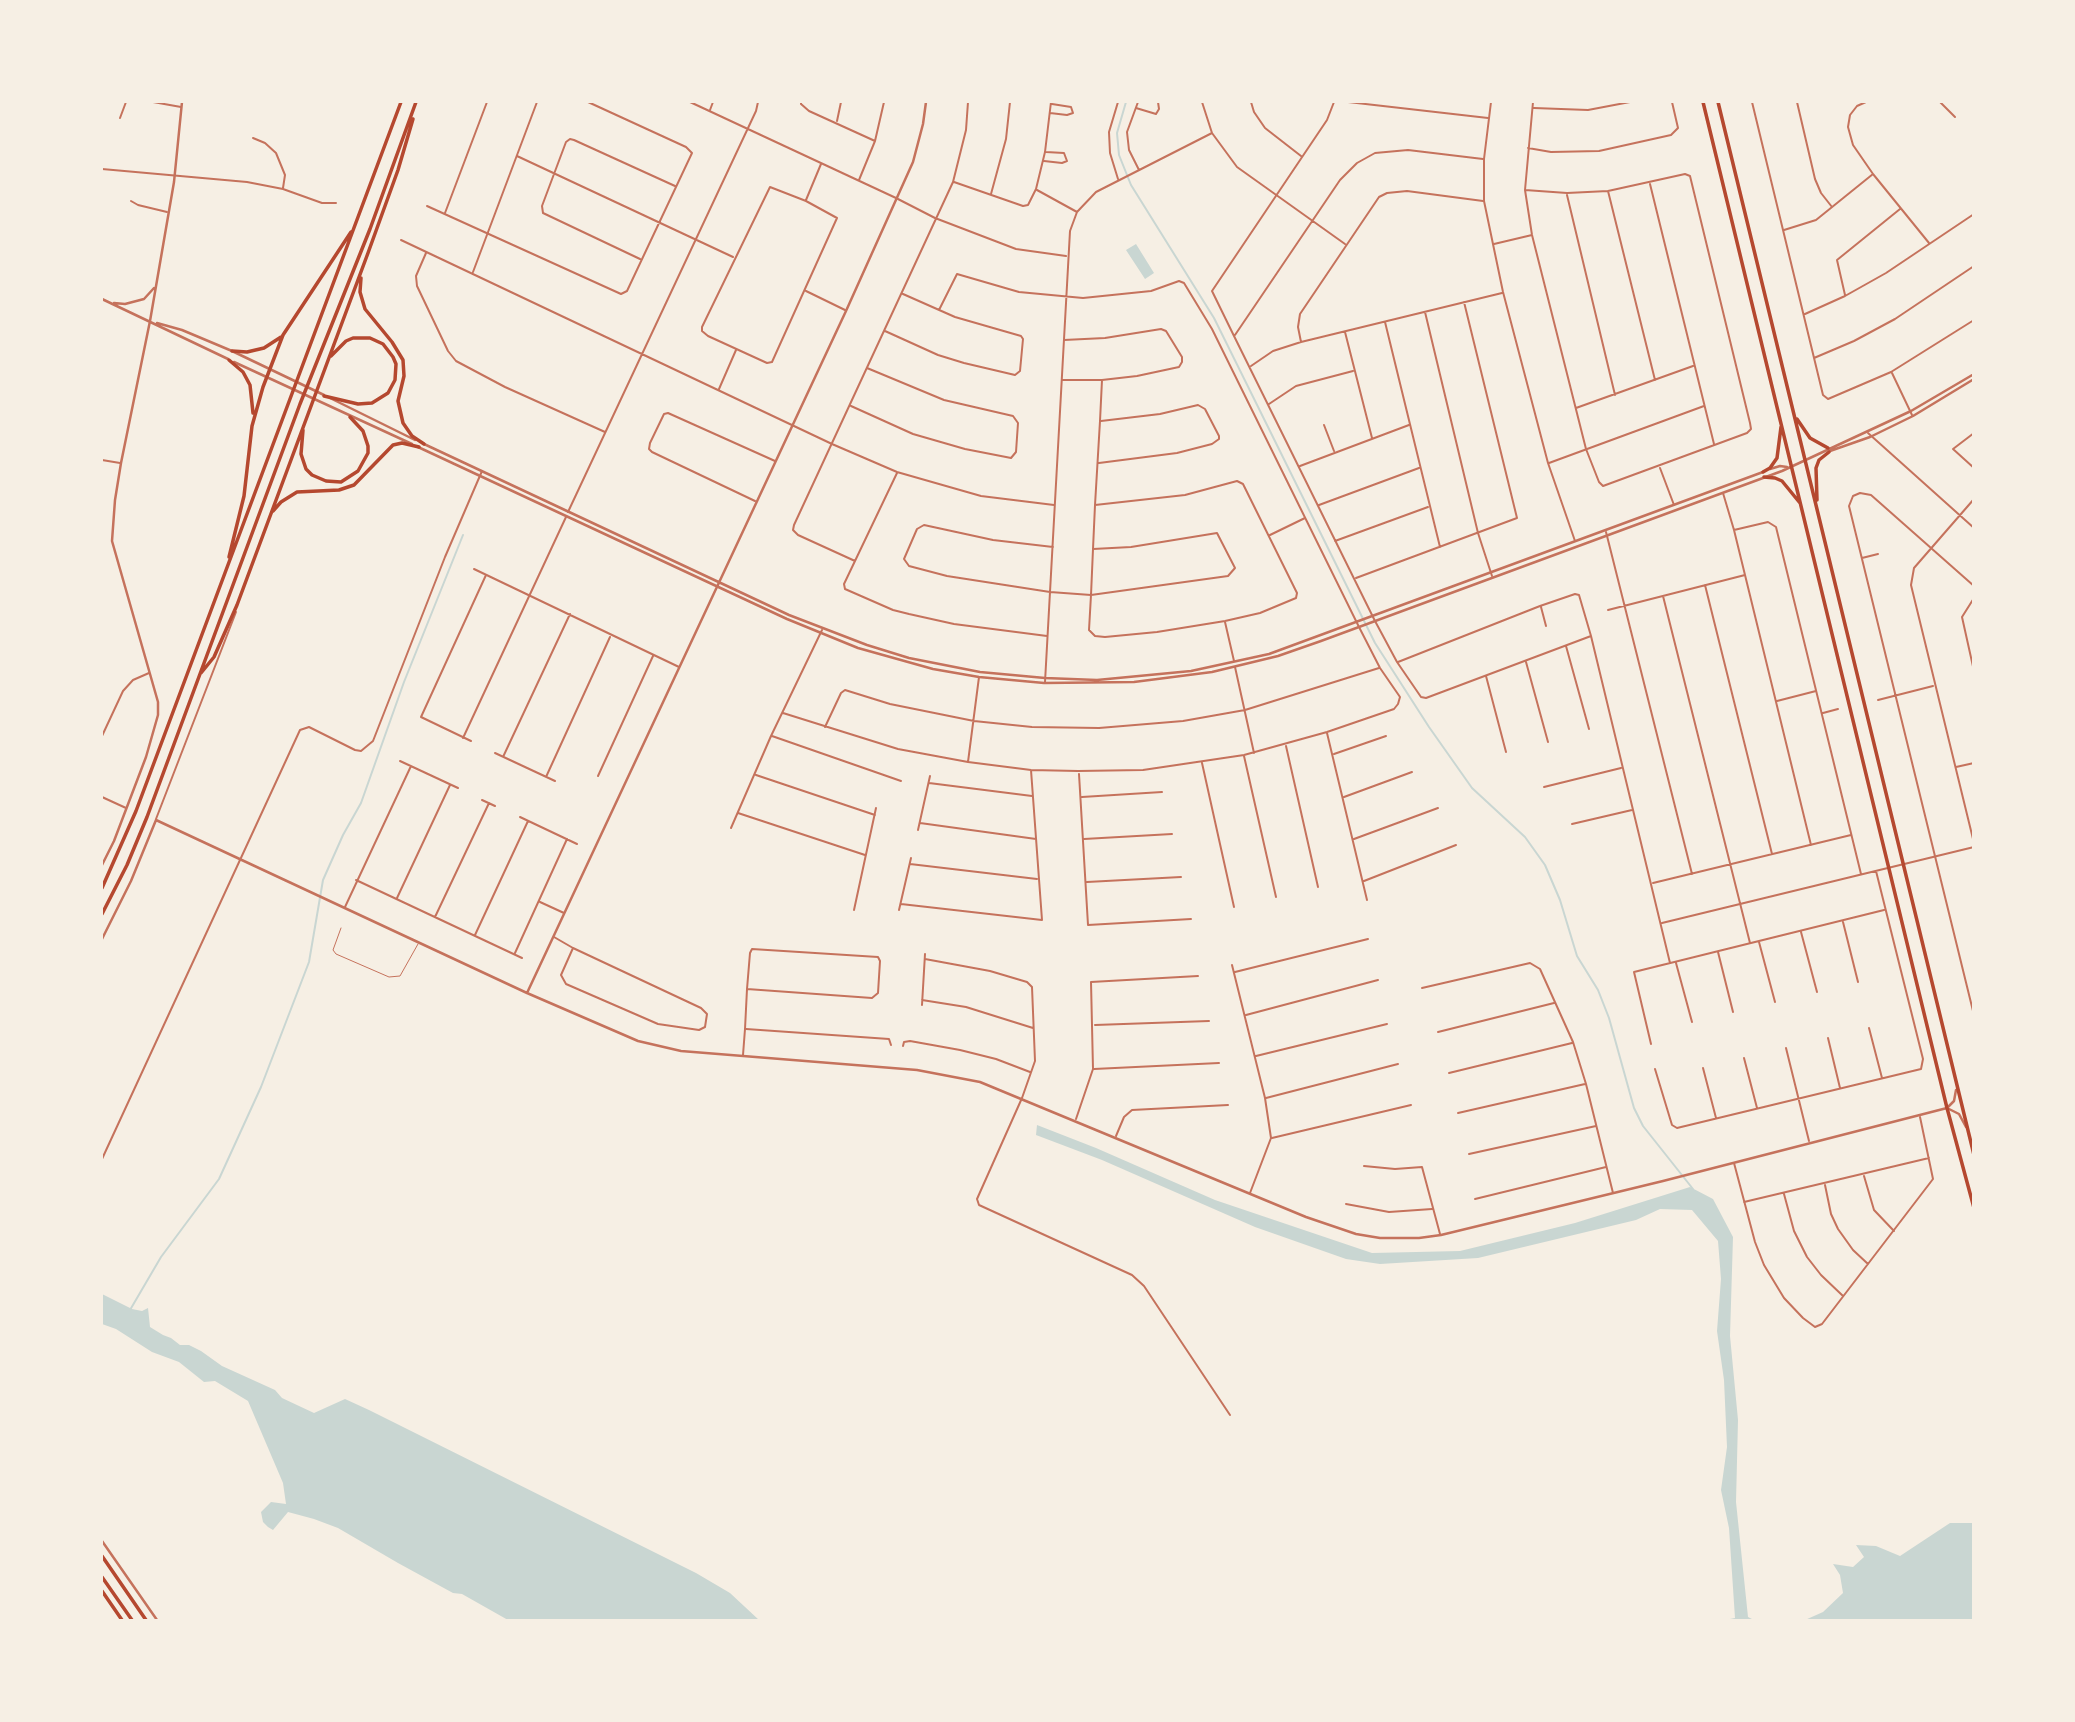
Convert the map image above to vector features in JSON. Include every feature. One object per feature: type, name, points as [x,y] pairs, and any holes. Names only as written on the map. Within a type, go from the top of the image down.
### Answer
[{"type":"main road","points":[[102,888],[131,824],[401,102]]},
{"type":"main road","points":[[198,676],[214,657],[237,605],[398,170],[416,102]]},
{"type":"main road","points":[[1703,102],[1973,1208]]},
{"type":"main road","points":[[1718,102],[1973,1155]]},
{"type":"main road","points":[[102,914],[137,843],[300,404],[414,110]]},
{"type":"main road","points":[[252,426],[257,404],[283,335],[354,229]]},
{"type":"main road","points":[[363,267],[360,288],[363,304],[403,360],[404,376],[398,401],[400,415],[406,429],[422,446]]},
{"type":"main road","points":[[232,351],[247,352],[264,348],[283,335]]},
{"type":"main road","points":[[324,396],[358,404],[372,403],[388,393],[397,373],[396,364],[388,349],[370,338],[346,341],[328,360]]},
{"type":"main road","points":[[226,569],[244,496],[253,401],[250,385],[243,372],[229,360]]},
{"type":"main road","points":[[307,417],[300,446],[303,461],[313,475],[334,482],[353,476],[363,466],[368,453],[363,431],[350,416]]},
{"type":"main road","points":[[1795,416],[1810,438],[1827,450],[1816,468],[1817,506]]},
{"type":"main road","points":[[1782,425],[1777,458],[1764,474],[1782,481],[1801,505]]},
{"type":"main road","points":[[270,516],[281,502],[297,492],[339,490],[354,485],[393,445],[402,443],[422,446]]},
{"type":"main road","points":[[102,1556],[146,1620]]},
{"type":"main road","points":[[102,1577],[132,1620]]},
{"type":"main road","points":[[102,1591],[122,1620]]},
{"type":"street","points":[[120,118],[126,102]]},
{"type":"street","points":[[153,102],[182,107]]},
{"type":"street","points":[[102,865],[127,808],[158,715],[159,702],[112,541],[121,463],[150,321],[175,176],[182,102]]},
{"type":"street","points":[[445,214],[487,102]]},
{"type":"street","points":[[473,273],[537,102]]},
{"type":"street","points":[[427,206],[621,294],[627,291],[691,155],[690,150],[588,102]]},
{"type":"street","points":[[690,102],[935,218],[1016,249],[1067,256]]},
{"type":"street","points":[[710,110],[713,102]]},
{"type":"street","points":[[463,738],[643,355],[758,102]]},
{"type":"street","points":[[801,102],[809,111],[875,141]]},
{"type":"street","points":[[837,123],[841,102]]},
{"type":"street","points":[[859,180],[875,141],[884,102]]},
{"type":"street","points":[[527,993],[897,198],[913,162],[926,102]]},
{"type":"street","points":[[855,561],[798,535],[793,530],[953,182],[966,130],[968,102]]},
{"type":"street","points":[[990,195],[1006,139],[1010,102]]},
{"type":"street","points":[[1118,102],[1109,132],[1110,153],[1120,179]]},
{"type":"street","points":[[1138,102],[1127,137],[1129,150],[1139,171]]},
{"type":"street","points":[[1135,108],[1156,114],[1159,109],[1158,102]]},
{"type":"street","points":[[1202,102],[1212,133],[1237,167],[1346,244]]},
{"type":"street","points":[[1251,102],[1265,128],[1302,157]]},
{"type":"street","points":[[1334,102],[1327,120],[1212,290],[1375,621],[1397,663],[1422,697],[1426,698],[1591,636]]},
{"type":"street","points":[[1348,102],[1489,118]]},
{"type":"street","points":[[1491,102],[1484,159],[1484,201],[1503,292],[1548,463],[1576,544]]},
{"type":"street","points":[[1525,190],[1567,193],[1608,191],[1685,174],[1690,176],[1751,426],[1747,433],[1604,486],[1601,484],[1586,449],[1532,235],[1525,190],[1533,102]]},
{"type":"street","points":[[1532,108],[1588,110],[1630,102]]},
{"type":"street","points":[[1527,148],[1550,152],[1599,150],[1671,135],[1678,128],[1672,102]]},
{"type":"street","points":[[1752,102],[1823,395],[1828,399],[1891,372],[1973,320]]},
{"type":"street","points":[[1797,102],[1815,179],[1832,207]]},
{"type":"street","points":[[1866,102],[1857,106],[1850,114],[1848,127],[1853,145],[1929,244]]},
{"type":"street","points":[[1940,102],[1955,117]]},
{"type":"street","points":[[953,182],[1023,206],[1031,201],[1045,152],[1051,103],[1069,106],[1073,110],[1071,115],[1050,113]]},
{"type":"street","points":[[1045,681],[1070,231],[1077,212],[1090,197],[1212,133]]},
{"type":"street","points":[[253,138],[265,143],[276,153],[285,175],[283,189]]},
{"type":"street","points":[[641,259],[543,213],[542,206],[566,142],[574,140],[676,187]]},
{"type":"street","points":[[1234,335],[1346,172],[1375,153],[1408,150],[1484,159]]},
{"type":"street","points":[[1043,161],[1062,163],[1067,160],[1064,153],[1045,152]]},
{"type":"street","points":[[517,156],[734,257]]},
{"type":"street","points":[[806,201],[822,163]]},
{"type":"street","points":[[102,169],[247,182],[283,189],[322,203],[336,203]]},
{"type":"street","points":[[1783,230],[1816,220],[1873,174]]},
{"type":"street","points":[[1650,182],[1714,445]]},
{"type":"street","points":[[770,187],[806,201],[837,218],[819,262],[770,363],[708,337],[702,327],[770,187]]},
{"type":"street","points":[[1036,189],[1077,212]]},
{"type":"street","points":[[1301,342],[1298,327],[1300,314],[1373,204],[1387,193],[1407,191],[1484,201]]},
{"type":"street","points":[[1608,191],[1655,380]]},
{"type":"street","points":[[1567,193],[1615,395]]},
{"type":"street","points":[[131,201],[168,212]]},
{"type":"street","points":[[1845,296],[1837,260],[1900,208]]},
{"type":"street","points":[[1804,315],[1886,273],[1973,214]]},
{"type":"street","points":[[1493,245],[1532,235]]},
{"type":"street","points":[[401,240],[897,472],[981,496],[1054,505]]},
{"type":"street","points":[[426,252],[416,276],[418,286],[448,351],[456,361],[505,387],[606,433]]},
{"type":"street","points":[[1814,358],[1895,319],[1973,266]]},
{"type":"street","points":[[783,713],[898,749],[968,762],[1078,771],[1143,769],[1254,753],[1327,732],[1394,709],[1398,704],[1400,697],[1380,668],[1212,329],[1186,287],[1179,281],[1152,290],[1065,298],[1019,292],[957,274],[939,310]]},
{"type":"street","points":[[112,303],[125,304],[144,299],[154,288]]},
{"type":"street","points":[[805,290],[846,310]]},
{"type":"street","points":[[1250,367],[1273,351],[1301,342],[1503,292]]},
{"type":"street","points":[[884,331],[964,363],[1016,375],[1018,373],[1021,336],[972,322],[902,293]]},
{"type":"street","points":[[102,299],[322,404],[482,470],[567,514]]},
{"type":"street","points":[[1354,579],[1517,518],[1464,302]]},
{"type":"street","points":[[1425,312],[1478,533],[1492,575]]},
{"type":"street","points":[[150,321],[182,330],[232,351],[479,477],[567,514],[821,632],[897,660],[980,675],[1045,681],[1134,682],[1182,677],[1235,664],[1492,575],[1675,509],[1722,489]]},
{"type":"street","points":[[1384,321],[1440,547]]},
{"type":"street","points":[[1061,380],[1102,380],[1137,376],[1179,367],[1182,362],[1182,357],[1166,331],[1161,329],[1105,338],[1063,340]]},
{"type":"street","points":[[1345,331],[1372,438]]},
{"type":"street","points":[[719,390],[736,350]]},
{"type":"street","points":[[1575,409],[1694,366]]},
{"type":"street","points":[[850,405],[913,434],[965,449],[1011,458],[1016,452],[1018,423],[1015,418],[926,394],[867,368]]},
{"type":"street","points":[[1268,405],[1296,386],[1354,371]]},
{"type":"street","points":[[1891,372],[1912,413]]},
{"type":"street","points":[[1606,533],[1780,466],[1793,465],[1912,413],[1973,374]]},
{"type":"street","points":[[1827,450],[1870,437],[1973,379]]},
{"type":"street","points":[[1095,505],[1185,495],[1237,481],[1243,484],[1270,535],[1297,593],[1296,598],[1225,621],[1105,637],[1095,636],[1089,631],[1095,505],[1102,380]]},
{"type":"street","points":[[1098,463],[1177,453],[1212,444],[1219,439],[1205,409],[1198,405],[1160,414],[1100,421]]},
{"type":"street","points":[[1548,463],[1704,406]]},
{"type":"street","points":[[757,502],[652,452],[650,443],[664,414],[668,413],[775,462]]},
{"type":"street","points":[[1324,425],[1334,452]]},
{"type":"street","points":[[1298,467],[1410,425]]},
{"type":"street","points":[[1867,432],[1973,528]]},
{"type":"street","points":[[1973,433],[1953,449],[1973,468]]},
{"type":"street","points":[[102,460],[121,463]]},
{"type":"street","points":[[1660,466],[1675,509]]},
{"type":"street","points":[[1317,505],[1420,468]]},
{"type":"street","points":[[102,1159],[300,730],[310,727],[355,750],[362,751],[373,741],[482,470]]},
{"type":"street","points":[[897,472],[844,584],[845,589],[893,610],[954,624],[1047,636]]},
{"type":"street","points":[[1722,489],[1811,845]]},
{"type":"street","points":[[1973,586],[1871,495],[1860,493],[1853,496],[1849,506],[1861,559],[1973,1015]]},
{"type":"street","points":[[1662,923],[1973,845],[1911,584],[1914,568],[1973,499]]},
{"type":"street","points":[[1335,541],[1429,507]]},
{"type":"street","points":[[1270,535],[1306,518]]},
{"type":"street","points":[[1734,530],[1770,522],[1776,527],[1861,874]]},
{"type":"street","points":[[1053,547],[993,540],[924,525],[917,529],[904,559],[909,566],[915,568],[985,583],[1091,595],[1228,576],[1234,571],[1234,565],[1217,533],[1131,547],[1093,549]]},
{"type":"street","points":[[1606,533],[1692,874]]},
{"type":"street","points":[[1861,559],[1878,554]]},
{"type":"street","points":[[474,569],[680,667]]},
{"type":"street","points":[[471,741],[421,717],[486,574]]},
{"type":"street","points":[[1235,664],[1278,656],[1492,575]]},
{"type":"street","points":[[1608,610],[1745,575]]},
{"type":"street","points":[[1705,585],[1772,854]]},
{"type":"street","points":[[1397,663],[1540,606],[1579,595],[1670,963]]},
{"type":"street","points":[[1663,596],[1749,943]]},
{"type":"street","points":[[1973,598],[1962,617],[1973,671]]},
{"type":"street","points":[[102,939],[131,881],[156,820],[237,605]]},
{"type":"street","points":[[1540,606],[1546,626]]},
{"type":"street","points":[[503,757],[570,614]]},
{"type":"street","points":[[1225,621],[1254,753]]},
{"type":"street","points":[[731,828],[821,632]]},
{"type":"street","points":[[546,777],[611,636]]},
{"type":"street","points":[[1566,645],[1589,729]]},
{"type":"street","points":[[598,776],[653,655]]},
{"type":"street","points":[[1526,660],[1548,742]]},
{"type":"street","points":[[825,727],[845,690],[890,704],[974,721],[1032,727],[1099,728],[1169,722],[1245,710],[1380,668]]},
{"type":"street","points":[[102,736],[123,691],[133,680],[150,673]]},
{"type":"street","points":[[968,762],[980,675]]},
{"type":"street","points":[[1486,675],[1506,752]]},
{"type":"street","points":[[1878,699],[1934,686]]},
{"type":"street","points":[[1776,701],[1816,691]]},
{"type":"street","points":[[1821,713],[1839,709]]},
{"type":"street","points":[[1327,732],[1367,900]]},
{"type":"street","points":[[771,736],[901,781]]},
{"type":"street","points":[[1334,754],[1386,736]]},
{"type":"street","points":[[1286,745],[1318,887]]},
{"type":"street","points":[[495,753],[555,781]]},
{"type":"street","points":[[1244,755],[1276,897]]},
{"type":"street","points":[[400,761],[458,788]]},
{"type":"street","points":[[1202,762],[1234,907]]},
{"type":"street","points":[[1955,767],[1973,762]]},
{"type":"street","points":[[345,907],[411,766]]},
{"type":"street","points":[[1545,788],[1623,768]]},
{"type":"street","points":[[901,904],[1042,920],[1031,769]]},
{"type":"street","points":[[1078,771],[1088,925],[1191,919]]},
{"type":"street","points":[[1343,797],[1412,772]]},
{"type":"street","points":[[756,775],[875,815]]},
{"type":"street","points":[[918,830],[930,776]]},
{"type":"street","points":[[929,783],[1033,796]]},
{"type":"street","points":[[396,899],[450,785]]},
{"type":"street","points":[[1081,797],[1162,792]]},
{"type":"street","points":[[102,797],[127,808]]},
{"type":"street","points":[[482,800],[495,806]]},
{"type":"street","points":[[435,918],[489,803]]},
{"type":"street","points":[[854,910],[876,808]]},
{"type":"street","points":[[1353,839],[1438,808]]},
{"type":"street","points":[[1572,824],[1633,809]]},
{"type":"street","points":[[737,812],[865,855]]},
{"type":"street","points":[[520,817],[577,844]]},
{"type":"street","points":[[156,820],[527,993],[645,1044],[681,1051],[917,1070],[980,1082],[1250,1194],[1356,1234],[1398,1238],[1441,1235],[1691,1174],[1947,1108],[1954,1101],[1957,1082]]},
{"type":"street","points":[[474,936],[528,821]]},
{"type":"street","points":[[920,823],[1036,839]]},
{"type":"street","points":[[1083,839],[1172,834]]},
{"type":"street","points":[[1652,883],[1851,835]]},
{"type":"street","points":[[514,954],[567,839]]},
{"type":"street","points":[[1363,881],[1456,845]]},
{"type":"street","points":[[900,910],[911,858]]},
{"type":"street","points":[[910,864],[1038,879]]},
{"type":"street","points":[[1655,1069],[1672,1125],[1677,1128],[1921,1069],[1923,1059],[1876,871]]},
{"type":"street","points":[[1086,882],[1181,877]]},
{"type":"street","points":[[356,880],[522,958]]},
{"type":"street","points":[[539,901],[565,914]]},
{"type":"street","points":[[1651,1044],[1634,972],[1885,909]]},
{"type":"street","points":[[1842,920],[1858,982]]},
{"type":"street","points":[[1801,930],[1817,992]]},
{"type":"street","points":[[553,937],[701,1008],[707,1014],[705,1027],[699,1030],[649,1021],[566,984],[561,975],[573,948]]},
{"type":"street","points":[[1234,973],[1368,939]]},
{"type":"street","points":[[1759,941],[1775,1002]]},
{"type":"street","points":[[743,1056],[747,989],[752,949],[878,957],[880,961],[878,993],[875,997],[747,989]]},
{"type":"street","points":[[1718,951],[1733,1012]]},
{"type":"street","points":[[922,1005],[925,954]]},
{"type":"street","points":[[925,959],[990,971],[1031,985],[1035,1061],[1022,1098],[976,1199],[979,1205],[1132,1275],[1144,1286],[1230,1415]]},
{"type":"street","points":[[1676,961],[1692,1023]]},
{"type":"street","points":[[1422,988],[1530,963],[1540,969],[1573,1042],[1613,1193]]},
{"type":"street","points":[[1232,965],[1265,1098],[1271,1138],[1250,1194]]},
{"type":"street","points":[[1075,1120],[1093,1069],[1091,982],[1198,976]]},
{"type":"street","points":[[1245,1015],[1378,980]]},
{"type":"street","points":[[1967,989],[1973,987]]},
{"type":"street","points":[[922,1000],[966,1007],[1034,1028]]},
{"type":"street","points":[[1438,1032],[1555,1003]]},
{"type":"street","points":[[1094,1025],[1209,1021]]},
{"type":"street","points":[[1255,1056],[1387,1024]]},
{"type":"street","points":[[1869,1028],[1882,1079]]},
{"type":"street","points":[[745,1029],[889,1039],[891,1045]]},
{"type":"street","points":[[1828,1038],[1840,1089]]},
{"type":"street","points":[[903,1046],[904,1042],[910,1041],[960,1050],[1031,1072]]},
{"type":"street","points":[[1449,1073],[1573,1042]]},
{"type":"street","points":[[1786,1048],[1809,1142]]},
{"type":"street","points":[[1744,1058],[1757,1109]]},
{"type":"street","points":[[1093,1069],[1219,1063]]},
{"type":"street","points":[[1265,1098],[1398,1064]]},
{"type":"street","points":[[1703,1069],[1716,1119]]},
{"type":"street","points":[[1458,1113],[1586,1084]]},
{"type":"street","points":[[1115,1137],[1124,1117],[1132,1110],[1228,1105]]},
{"type":"street","points":[[1271,1138],[1411,1105]]},
{"type":"street","points":[[1947,1108],[1959,1114],[1969,1135]]},
{"type":"street","points":[[1734,1162],[1755,1242],[1776,1287],[1793,1308],[1815,1327],[1822,1324],[1844,1297],[1933,1180],[1919,1116]]},
{"type":"street","points":[[1469,1154],[1597,1126]]},
{"type":"street","points":[[1744,1202],[1930,1157]]},
{"type":"street","points":[[1364,1166],[1395,1169],[1422,1167],[1441,1235]]},
{"type":"street","points":[[1475,1199],[1607,1167]]},
{"type":"street","points":[[1864,1174],[1874,1210],[1894,1232]]},
{"type":"street","points":[[1824,1183],[1831,1214],[1838,1229],[1853,1250],[1869,1264]]},
{"type":"street","points":[[1784,1193],[1794,1231],[1807,1257],[1844,1297]]},
{"type":"street","points":[[1346,1204],[1389,1212],[1433,1208]]},
{"type":"street","points":[[102,1541],[157,1620]]},
{"type":"lane","points":[[341,928],[333,950],[336,954],[393,977],[400,976],[419,941]]},
{"type":"shaded area","points":[[1136,244],[1154,273],[1145,279],[1126,250]]},
{"type":"shaded area","points":[[1037,1125],[1215,1200],[1372,1253],[1460,1251],[1575,1223],[1690,1187],[1713,1199],[1733,1237],[1730,1336],[1738,1420],[1736,1502],[1748,1617],[1754,1620],[1725,1620],[1735,1618],[1729,1528],[1721,1490],[1727,1447],[1724,1380],[1717,1331],[1721,1279],[1718,1241],[1692,1210],[1660,1209],[1636,1220],[1478,1258],[1380,1264],[1346,1259],[1255,1227],[1102,1160],[1036,1135]]},
{"type":"shaded area","points":[[102,1294],[132,1309],[142,1311],[148,1308],[150,1327],[180,1345],[189,1345],[201,1351],[222,1366],[275,1390],[282,1398],[314,1413],[345,1399],[369,1410],[696,1573],[730,1593],[759,1620],[508,1620],[462,1594],[453,1593],[338,1528],[288,1512],[273,1530],[263,1522],[261,1512],[271,1502],[286,1504],[283,1483],[248,1401],[215,1381],[204,1382],[179,1362],[152,1352],[116,1329],[102,1324]]},
{"type":"shaded area","points":[[1950,1523],[1973,1523],[1973,1620],[1805,1620],[1823,1612],[1843,1593],[1840,1575],[1833,1564],[1853,1567],[1864,1557],[1856,1545],[1876,1546],[1900,1556]]},
{"type":"waterway","points":[[1126,102],[1117,133],[1119,155],[1131,185],[1214,318],[1375,643],[1472,788],[1525,837],[1545,865],[1560,900],[1577,956],[1598,990],[1609,1018],[1634,1108],[1643,1126],[1693,1189]]},
{"type":"waterway","points":[[130,1310],[161,1257],[219,1179],[261,1087],[309,962],[323,880],[361,803],[404,682],[463,535]]}]
